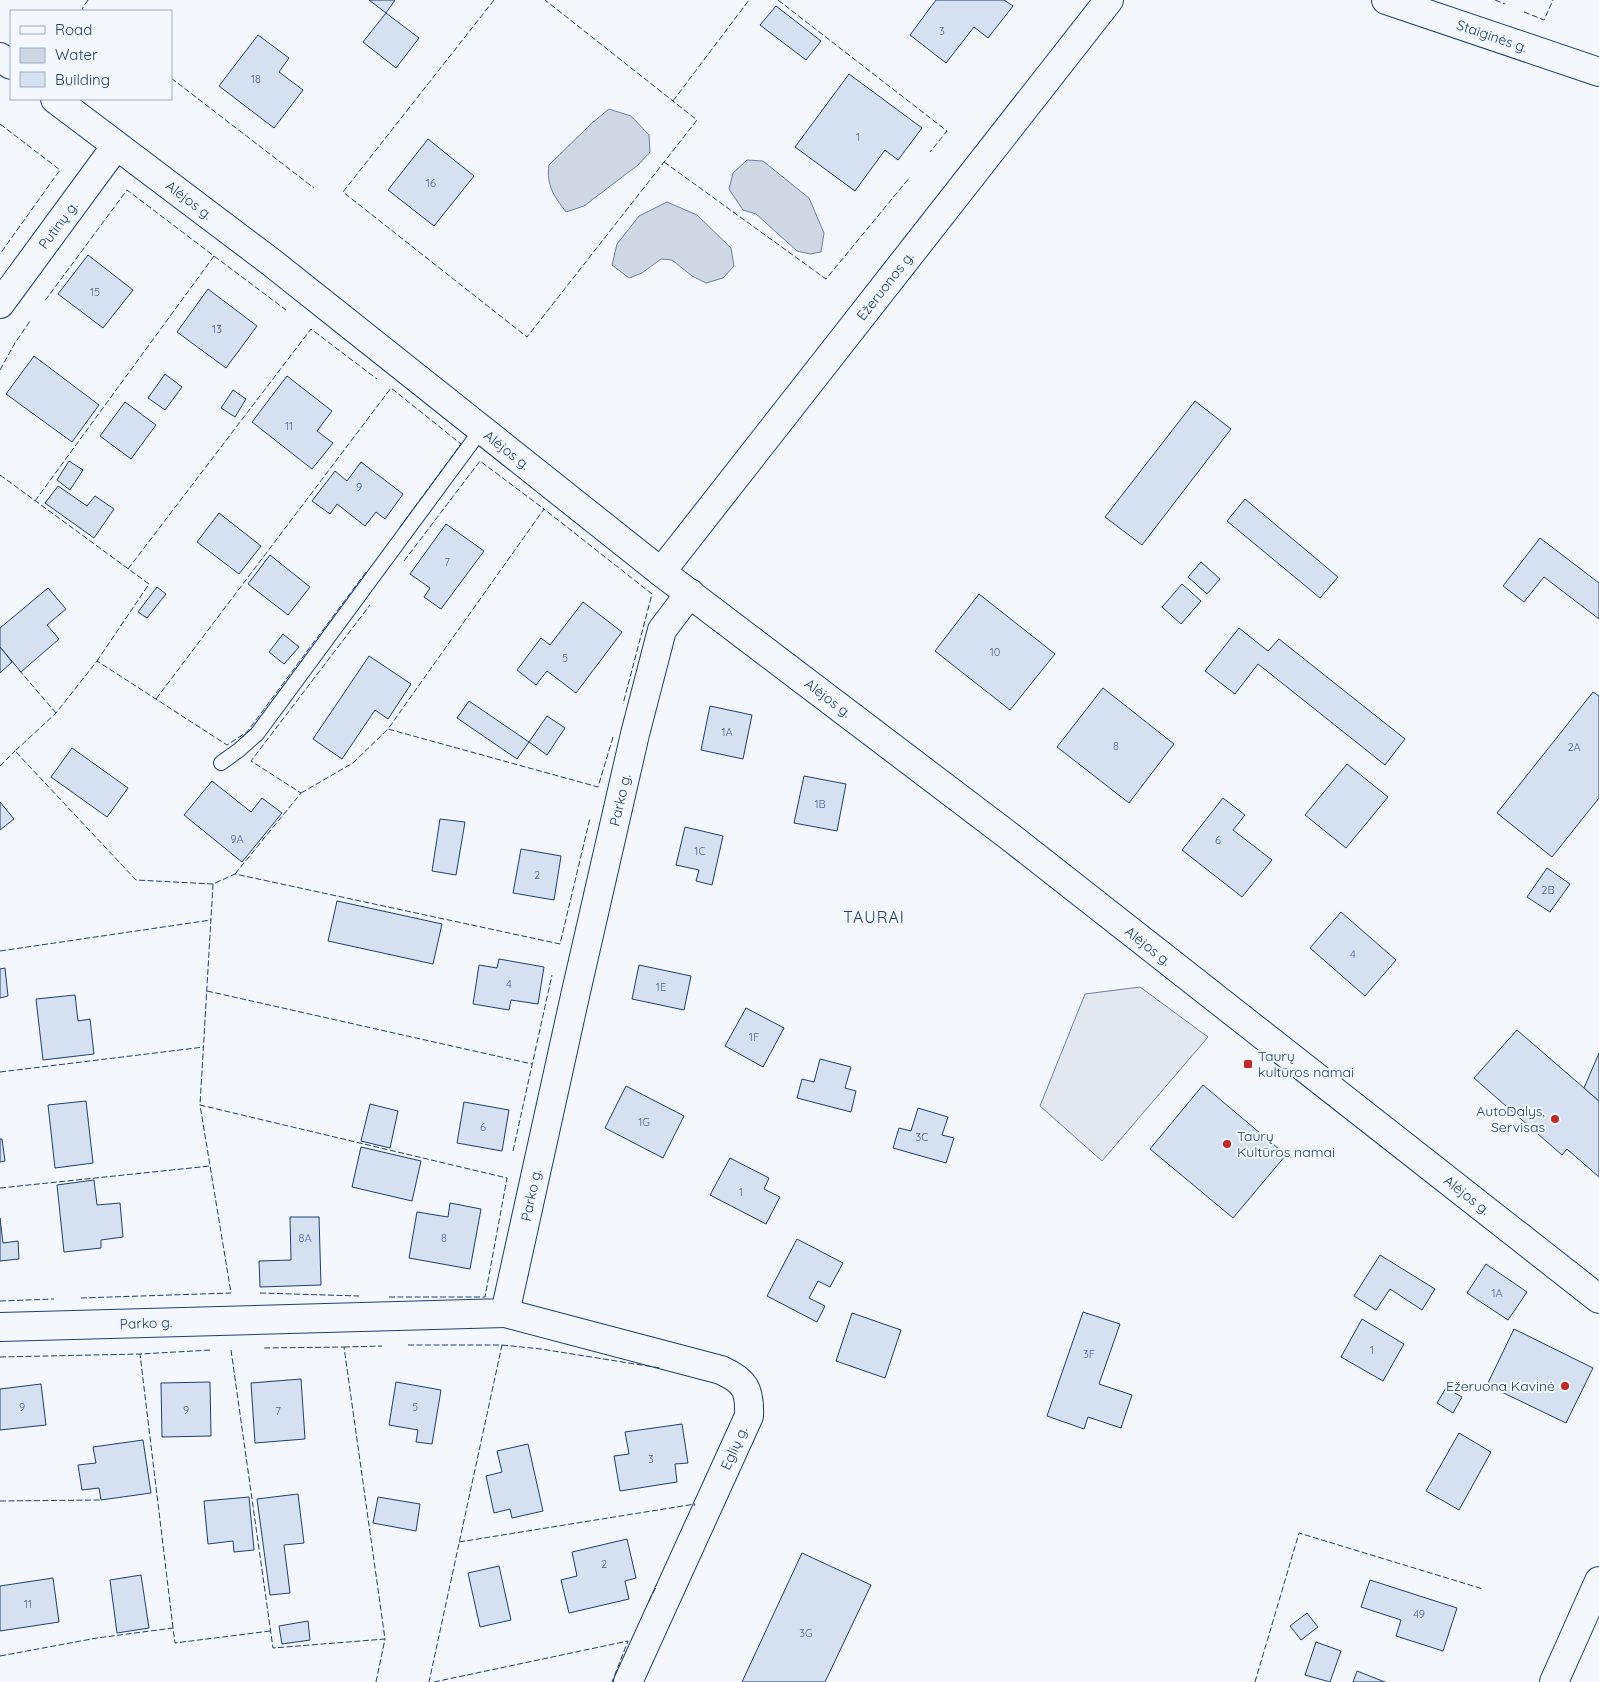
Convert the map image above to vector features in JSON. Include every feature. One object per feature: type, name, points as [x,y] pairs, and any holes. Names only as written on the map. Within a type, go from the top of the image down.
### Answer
[{"type":"main road","name":"Ežeruonos g.","points":[[661,572],[1109,0]]},
{"type":"main road","name":"Staiginės g.","points":[[1386,0],[1599,72]]},
{"type":"main road","name":"Alėjos g.","points":[[56,100],[271,262],[661,572],[1009,836],[1599,1299]]},
{"type":"main road","name":"Putinų g.","points":[[0,304],[116,146]]},
{"type":"main road","name":"Parko g.","points":[[0,1327],[506,1313],[579,976],[635,734],[662,630],[690,593]]},
{"type":"main road","name":"Eglių g.","points":[[506,1313],[721,1370],[737,1378],[744,1387],[749,1401],[749,1416],[628,1682]]},
{"type":"main road","points":[[1554,1682],[1599,1581]]},
{"type":"lane","points":[[221,763],[257,734],[482,430]]},
{"type":"shaded area","points":[[1140,987],[1208,1037],[1102,1161],[1040,1106],[1085,994]]},
{"type":"water","points":[[609,109],[631,116],[649,135],[650,152],[638,165],[584,206],[566,212],[552,190],[548,172],[549,165]]},
{"type":"water","points":[[747,160],[763,161],[809,198],[824,233],[821,252],[810,254],[797,251],[756,214],[743,210],[729,189],[733,173]]},
{"type":"water","points":[[667,202],[697,215],[731,248],[734,266],[723,278],[706,283],[692,276],[672,260],[661,259],[642,273],[629,278],[612,265],[617,244],[639,216]]},
{"type":"building","points":[[369,0],[395,0],[386,13]]},
{"type":"building","points":[[936,0],[1004,0],[1013,6],[988,38],[974,27],[946,63],[910,35]]},
{"type":"building","points":[[776,6],[821,41],[806,60],[760,25]]},
{"type":"building","points":[[386,13],[419,38],[396,68],[363,42]]},
{"type":"building","points":[[258,35],[289,58],[279,72],[303,90],[274,128],[219,86]]},
{"type":"building","points":[[849,74],[922,128],[898,160],[885,150],[855,191],[795,147]]},
{"type":"building","points":[[428,139],[474,176],[434,226],[388,190]]},
{"type":"building","points":[[88,255],[133,290],[103,328],[58,294]]},
{"type":"building","points":[[208,289],[257,326],[226,368],[177,332]]},
{"type":"building","points":[[34,356],[99,405],[72,442],[6,394]]},
{"type":"building","points":[[165,374],[182,387],[165,410],[148,398]]},
{"type":"building","points":[[287,376],[332,411],[317,431],[333,443],[312,469],[252,422]]},
{"type":"building","points":[[233,390],[246,399],[235,417],[221,408]]},
{"type":"building","points":[[1195,401],[1231,429],[1142,545],[1105,517]]},
{"type":"building","points":[[125,402],[156,425],[131,459],[100,436]]},
{"type":"building","points":[[69,461],[83,470],[70,490],[57,480]]},
{"type":"building","points":[[361,462],[403,494],[385,519],[376,512],[365,526],[337,504],[330,514],[312,501],[335,471],[347,481]]},
{"type":"building","points":[[58,486],[87,506],[95,496],[114,509],[94,538],[45,503]]},
{"type":"building","points":[[1245,499],[1338,577],[1320,598],[1227,521]]},
{"type":"building","points":[[219,513],[261,546],[239,574],[197,542]]},
{"type":"building","points":[[446,524],[484,551],[441,609],[424,597],[430,588],[410,574]]},
{"type":"building","points":[[1540,538],[1599,583],[1599,619],[1544,577],[1524,602],[1503,586]]},
{"type":"building","points":[[270,555],[310,587],[288,615],[248,584]]},
{"type":"building","points":[[1201,562],[1220,579],[1207,594],[1188,577]]},
{"type":"building","points":[[1182,584],[1201,601],[1181,624],[1162,607]]},
{"type":"building","points":[[157,587],[166,594],[147,618],[138,612]]},
{"type":"building","points":[[48,588],[66,609],[47,625],[59,639],[21,672],[0,647],[0,628]]},
{"type":"building","points":[[979,594],[1055,654],[1010,710],[935,651]]},
{"type":"building","points":[[583,602],[622,632],[576,693],[547,671],[536,685],[517,670],[541,638],[550,645]]},
{"type":"building","points":[[1239,628],[1268,651],[1279,639],[1405,739],[1385,765],[1258,664],[1235,694],[1205,671]]},
{"type":"building","points":[[283,634],[299,647],[284,664],[269,652]]},
{"type":"building","points":[[0,647],[12,662],[0,673]]},
{"type":"building","points":[[369,656],[411,684],[388,719],[375,710],[342,759],[313,739]]},
{"type":"building","points":[[1103,688],[1174,744],[1129,803],[1057,747]]},
{"type":"building","points":[[1593,692],[1599,696],[1599,798],[1552,857],[1497,813]]},
{"type":"building","points":[[469,701],[529,742],[517,759],[457,718]]},
{"type":"building","points":[[710,706],[752,715],[743,759],[701,750]]},
{"type":"building","points":[[547,716],[565,728],[547,755],[529,742]]},
{"type":"building","points":[[72,748],[128,788],[107,817],[51,777]]},
{"type":"building","points":[[1347,764],[1388,797],[1346,848],[1305,815]]},
{"type":"building","points":[[804,776],[846,784],[837,831],[794,823]]},
{"type":"building","points":[[212,781],[251,812],[262,798],[282,813],[242,862],[184,815]]},
{"type":"building","points":[[1223,798],[1245,815],[1233,830],[1272,860],[1242,897],[1182,850]]},
{"type":"building","points":[[0,802],[14,819],[0,830]]},
{"type":"building","points":[[440,819],[465,822],[456,875],[432,871]]},
{"type":"building","points":[[685,827],[723,836],[712,885],[696,881],[699,870],[676,865]]},
{"type":"building","points":[[521,849],[561,856],[554,900],[513,893]]},
{"type":"building","points":[[1547,868],[1570,884],[1550,912],[1527,897]]},
{"type":"building","points":[[337,901],[442,924],[433,964],[328,941]]},
{"type":"building","points":[[1341,912],[1396,960],[1365,996],[1310,948]]},
{"type":"building","points":[[499,959],[544,967],[538,1004],[511,1000],[509,1010],[473,1004],[479,965],[497,968]]},
{"type":"building","points":[[639,965],[691,976],[684,1010],[632,999]]},
{"type":"building","points":[[5,968],[8,996],[0,998],[0,969]]},
{"type":"building","points":[[75,995],[78,1021],[90,1019],[94,1054],[43,1060],[36,999]]},
{"type":"building","points":[[746,1008],[784,1028],[763,1067],[725,1046]]},
{"type":"building","points":[[1517,1030],[1599,1101],[1599,1177],[1567,1149],[1562,1155],[1474,1078]]},
{"type":"building","points":[[1599,1053],[1599,1101],[1584,1088]]},
{"type":"building","points":[[820,1059],[851,1067],[845,1088],[856,1091],[851,1112],[797,1098],[802,1079],[814,1082]]},
{"type":"building","points":[[1203,1085],[1286,1155],[1233,1218],[1150,1149]]},
{"type":"building","points":[[626,1086],[684,1116],[663,1158],[605,1128]]},
{"type":"building","points":[[86,1101],[93,1163],[55,1168],[48,1105]]},
{"type":"building","points":[[464,1102],[509,1110],[502,1151],[457,1143]]},
{"type":"building","points":[[370,1104],[398,1111],[390,1148],[361,1141]]},
{"type":"building","points":[[918,1108],[948,1117],[942,1135],[954,1138],[946,1163],[893,1148],[899,1128],[911,1131]]},
{"type":"building","points":[[0,1139],[2,1139],[5,1161],[0,1162]]},
{"type":"building","points":[[361,1147],[421,1161],[412,1201],[352,1187]]},
{"type":"building","points":[[730,1158],[769,1178],[764,1189],[780,1197],[766,1224],[710,1195]]},
{"type":"building","points":[[94,1180],[97,1205],[120,1203],[123,1237],[101,1240],[101,1248],[64,1252],[57,1185]]},
{"type":"building","points":[[450,1203],[481,1209],[470,1269],[409,1258],[417,1212],[448,1217]]},
{"type":"building","points":[[290,1217],[319,1217],[321,1285],[260,1287],[259,1261],[291,1260]]},
{"type":"building","points":[[0,1218],[3,1243],[18,1241],[19,1259],[0,1261]]},
{"type":"building","points":[[797,1239],[843,1263],[830,1287],[818,1281],[809,1298],[825,1306],[817,1322],[767,1296]]},
{"type":"building","points":[[1380,1255],[1435,1289],[1422,1310],[1390,1289],[1376,1310],[1354,1296]]},
{"type":"building","points":[[1486,1264],[1527,1292],[1508,1320],[1467,1293]]},
{"type":"building","points":[[1083,1312],[1120,1324],[1099,1384],[1132,1395],[1121,1428],[1088,1417],[1084,1429],[1047,1416]]},
{"type":"building","points":[[852,1313],[901,1330],[885,1378],[836,1361]]},
{"type":"building","points":[[1362,1319],[1404,1344],[1383,1381],[1341,1357]]},
{"type":"building","points":[[1514,1329],[1593,1368],[1566,1423],[1487,1385]]},
{"type":"building","points":[[301,1379],[305,1439],[255,1443],[251,1383]]},
{"type":"building","points":[[210,1382],[211,1436],[162,1437],[161,1383]]},
{"type":"building","points":[[396,1382],[441,1390],[432,1444],[416,1442],[418,1430],[389,1425]]},
{"type":"building","points":[[41,1384],[46,1425],[0,1430],[0,1389]]},
{"type":"building","points":[[1446,1388],[1462,1397],[1453,1413],[1437,1403]]},
{"type":"building","points":[[682,1424],[688,1463],[675,1464],[677,1482],[620,1491],[614,1456],[629,1454],[625,1432]]},
{"type":"building","points":[[1459,1433],[1491,1452],[1459,1510],[1426,1491]]},
{"type":"building","points":[[143,1440],[151,1493],[101,1500],[99,1488],[82,1490],[78,1465],[96,1463],[93,1447]]},
{"type":"building","points":[[528,1444],[543,1511],[512,1518],[510,1509],[494,1513],[486,1476],[502,1472],[497,1451]]},
{"type":"building","points":[[298,1494],[304,1543],[284,1545],[290,1593],[270,1595],[257,1499]]},
{"type":"building","points":[[249,1497],[254,1550],[234,1552],[233,1541],[208,1544],[204,1501]]},
{"type":"building","points":[[378,1497],[420,1504],[416,1531],[373,1523]]},
{"type":"building","points":[[627,1539],[636,1578],[625,1581],[629,1599],[569,1613],[561,1580],[577,1576],[572,1552]]},
{"type":"building","points":[[802,1553],[871,1585],[825,1682],[742,1682]]},
{"type":"building","points":[[499,1566],[511,1620],[480,1627],[468,1573]]},
{"type":"building","points":[[141,1575],[149,1628],[117,1633],[110,1580]]},
{"type":"building","points":[[53,1578],[59,1622],[0,1631],[0,1586]]},
{"type":"building","points":[[1370,1580],[1457,1608],[1443,1651],[1396,1636],[1401,1620],[1361,1607]]},
{"type":"building","points":[[1307,1613],[1318,1627],[1301,1640],[1290,1626]]},
{"type":"building","points":[[308,1621],[310,1640],[282,1644],[279,1626]]},
{"type":"building","points":[[1316,1642],[1341,1651],[1330,1682],[1305,1675]]},
{"type":"building","points":[[1357,1671],[1385,1682],[1353,1682]]},
{"type":"fence","points":[[84,10],[82,9],[88,0]]},
{"type":"fence","points":[[494,0],[343,192],[527,337],[697,120],[545,0]]},
{"type":"fence","points":[[673,101],[749,0]]},
{"type":"fence","points":[[778,0],[947,131],[930,152]]},
{"type":"fence","points":[[1495,0],[1505,4]]},
{"type":"fence","points":[[1524,12],[1544,20],[1553,0]]},
{"type":"fence","points":[[172,79],[314,188]]},
{"type":"fence","points":[[0,124],[60,170],[0,254]]},
{"type":"fence","points":[[664,162],[826,279],[910,177]]},
{"type":"fence","points":[[35,501],[214,256],[127,190],[44,302]]},
{"type":"fence","points":[[214,256],[286,310]]},
{"type":"fence","points":[[0,370],[30,321]]},
{"type":"fence","points":[[128,569],[311,329],[377,379]]},
{"type":"fence","points":[[156,699],[391,388],[461,444],[400,527]]},
{"type":"fence","points":[[404,561],[480,461],[544,509]]},
{"type":"fence","points":[[0,475],[149,584],[97,661]]},
{"type":"fence","points":[[613,737],[598,787],[388,729],[544,509],[652,594],[623,704]]},
{"type":"fence","points":[[213,884],[136,880],[15,751],[56,713],[97,661],[227,745],[247,732],[366,572]]},
{"type":"fence","points":[[235,874],[301,793],[251,761],[370,605]]},
{"type":"fence","points":[[19,670],[56,713]]},
{"type":"fence","points":[[301,793],[353,763],[388,729]]},
{"type":"fence","points":[[0,766],[15,751]]},
{"type":"fence","points":[[389,1297],[485,1297],[507,1178],[200,1105],[213,884],[235,874],[560,944],[590,818]]},
{"type":"fence","points":[[0,951],[211,920]]},
{"type":"fence","points":[[513,1151],[552,975]]},
{"type":"fence","points":[[207,991],[532,1064]]},
{"type":"fence","points":[[0,1072],[204,1047]]},
{"type":"fence","points":[[81,1298],[231,1293],[200,1105]]},
{"type":"fence","points":[[0,1188],[210,1166]]},
{"type":"fence","points":[[260,1293],[359,1296]]},
{"type":"fence","points":[[0,1301],[54,1299]]},
{"type":"fence","points":[[408,1345],[502,1345],[429,1682]]},
{"type":"fence","points":[[502,1345],[541,1349],[660,1368]]},
{"type":"fence","points":[[344,1347],[382,1346]]},
{"type":"fence","points":[[231,1350],[273,1648],[385,1639],[344,1347],[263,1348]]},
{"type":"fence","points":[[173,1628],[140,1354],[211,1350]]},
{"type":"fence","points":[[0,1357],[140,1354]]},
{"type":"fence","points":[[0,1501],[101,1500]]},
{"type":"fence","points":[[459,1542],[695,1504],[694,1506]]},
{"type":"fence","points":[[1255,1682],[1299,1533],[1483,1589]]},
{"type":"fence","points":[[649,1601],[657,1585]]},
{"type":"fence","points":[[0,1656],[97,1638],[173,1628],[175,1643],[270,1631]]},
{"type":"fence","points":[[376,1682],[385,1639]]},
{"type":"fence","points":[[434,1682],[628,1641],[612,1682]]},
{"type":"place","name":"Taurų kultūros namai","points":[[1248,1064]]},
{"type":"place","name":"AutoDalys, Servisas","points":[[1555,1119]]},
{"type":"place","name":"Taurų Kultūros namai","points":[[1227,1144]]},
{"type":"place","name":"Ežeruona Kavinė","points":[[1565,1386]]},
{"type":"district","name":"TAURAI","points":[[874,917]]}]
